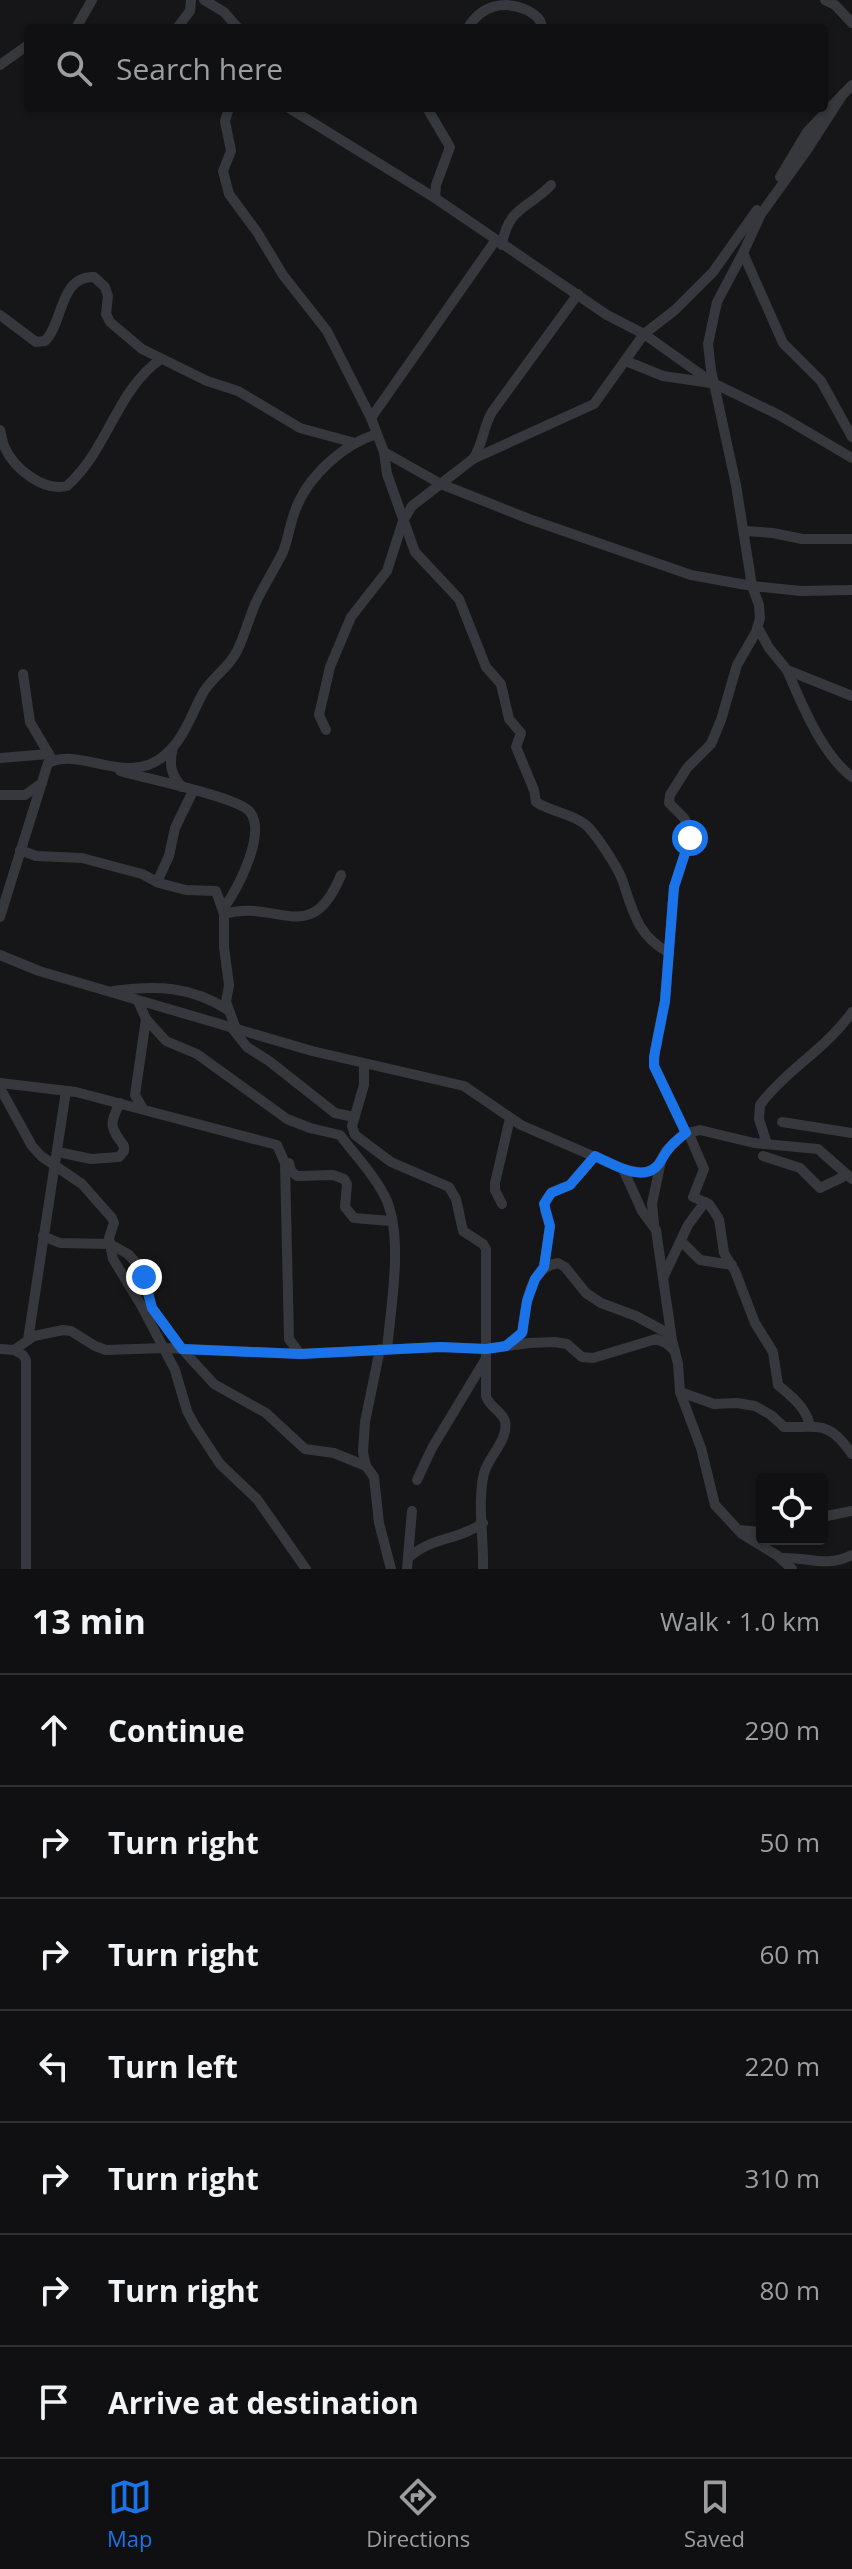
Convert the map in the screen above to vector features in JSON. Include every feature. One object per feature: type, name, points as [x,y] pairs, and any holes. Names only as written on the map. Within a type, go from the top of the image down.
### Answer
[{"type":"street","points":[[78,24],[92,0]]},
{"type":"street","points":[[180,24],[190,11],[191,0]]},
{"type":"street","points":[[204,0],[224,12],[234,24]]},
{"type":"street","points":[[825,0],[835,5],[852,23]]},
{"type":"street","points":[[471,24],[475,17],[504,1],[513,2],[536,16],[542,24]]},
{"type":"street","points":[[0,65],[24,48]]},
{"type":"street","points":[[828,110],[852,85]]},
{"type":"street","points":[[810,1426],[806,1413],[790,1393],[778,1385],[775,1357],[755,1323],[732,1265],[724,1253],[719,1219],[705,1202],[697,1201],[692,1195],[704,1169],[654,1066],[665,1001],[674,887],[690,838],[690,829],[684,818],[669,803],[670,795],[687,768],[711,744],[737,665],[758,628],[760,610],[752,586],[745,531],[713,383],[708,344],[713,309],[761,214],[843,94]]},
{"type":"street","points":[[228,112],[225,121],[231,151],[223,171],[229,194],[283,275],[327,331],[371,418],[384,452],[387,474],[418,557],[459,599],[486,667],[501,683],[508,717],[521,733],[516,747],[535,792],[536,802],[586,826],[603,847],[623,882],[638,926],[657,947],[668,952]]},
{"type":"street","points":[[295,112],[435,198],[607,315],[644,334],[713,383],[779,415],[852,458]]},
{"type":"street","points":[[429,112],[450,147],[436,185],[435,198]]},
{"type":"street","points":[[326,730],[319,715],[330,667],[351,617],[387,571],[403,521],[413,505],[473,459],[594,404],[644,334],[675,310],[725,256],[774,187],[807,132],[826,112]]},
{"type":"street","points":[[371,418],[499,243],[513,214],[551,185]]},
{"type":"street","points":[[743,253],[783,343],[821,381],[852,437]]},
{"type":"street","points":[[721,293],[725,256]]},
{"type":"street","points":[[0,315],[36,342],[45,341],[54,328],[71,286],[83,278],[94,277],[105,287],[106,314],[110,322],[137,346],[207,381],[238,391],[300,428],[355,443]]},
{"type":"street","points":[[473,459],[480,450],[492,412],[578,294]]},
{"type":"street","points":[[0,430],[5,450],[29,476],[52,487],[67,486],[99,445],[118,408],[138,379],[161,359]]},
{"type":"street","points":[[626,361],[663,376],[713,383]]},
{"type":"street","points":[[110,768],[146,765],[164,756],[179,741],[205,689],[236,653],[257,599],[283,550],[302,497],[323,470],[355,443],[377,434]]},
{"type":"street","points":[[384,452],[441,484],[529,519],[691,575],[801,591],[852,590]]},
{"type":"street","points":[[745,531],[802,539],[852,539]]},
{"type":"street","points":[[758,628],[787,670],[822,743],[839,766],[852,777]]},
{"type":"street","points":[[752,638],[769,648]]},
{"type":"street","points":[[787,670],[852,696]]},
{"type":"street","points":[[23,674],[30,722],[51,758]]},
{"type":"street","points":[[173,747],[170,766],[175,779],[188,789]]},
{"type":"street","points":[[0,758],[73,758],[245,808],[254,821],[247,868],[223,911]]},
{"type":"street","points":[[0,917],[51,758]]},
{"type":"street","points":[[0,795],[25,795],[42,783]]},
{"type":"street","points":[[157,882],[169,856],[188,789]]},
{"type":"street","points":[[20,850],[36,856],[82,858],[186,890],[215,890],[223,911],[224,947],[229,972],[228,1010],[234,1028],[247,1047],[335,1113],[354,1117]]},
{"type":"street","points":[[223,911],[311,915],[325,906],[341,875]]},
{"type":"street","points":[[0,955],[39,971],[138,1001],[364,1064],[464,1086],[538,1133],[623,1169],[642,1173],[657,1167],[666,1151],[687,1132],[700,1130],[767,1144],[818,1149],[850,1177],[820,1188],[798,1167],[763,1156]]},
{"type":"street","points":[[107,992],[171,987],[193,993],[228,1010]]},
{"type":"street","points":[[138,1001],[146,1019],[166,1041],[209,1061],[276,1112],[298,1124],[340,1135],[386,1200],[396,1261],[383,1349],[365,1422],[363,1452],[366,1466],[374,1477],[379,1523],[391,1569]]},
{"type":"street","points":[[767,1144],[759,1119],[760,1105],[814,1055],[852,1012]]},
{"type":"street","points":[[143,1109],[135,1095],[146,1019]]},
{"type":"street","points":[[364,1064],[364,1085],[354,1117],[354,1133],[391,1162],[449,1187],[456,1199],[463,1231],[483,1244],[486,1254],[487,1399],[505,1422],[504,1435],[484,1474],[483,1569]]},
{"type":"street","points":[[0,1085],[66,1091],[285,1146],[291,1171],[297,1176],[333,1175],[344,1179],[347,1184],[345,1207],[354,1218],[391,1221]]},
{"type":"street","points":[[0,1085],[32,1146],[82,1184],[112,1218],[110,1244],[115,1265],[141,1305],[175,1370],[187,1411],[195,1426],[220,1464],[257,1499],[306,1569]]},
{"type":"street","points":[[28,1340],[66,1091]]},
{"type":"street","points":[[58,1152],[91,1159],[119,1157],[124,1145],[114,1134],[112,1126],[120,1103]]},
{"type":"street","points":[[502,1204],[495,1183],[510,1118]]},
{"type":"street","points":[[782,1122],[852,1133]]},
{"type":"street","points":[[271,1142],[280,1147],[285,1163],[289,1339],[300,1354]]},
{"type":"street","points":[[417,1480],[486,1354],[506,1346],[522,1333],[527,1301],[535,1279],[544,1267],[550,1226],[545,1202],[552,1192],[570,1185],[595,1156]]},
{"type":"street","points":[[661,1160],[652,1204],[671,1335],[679,1370],[680,1392],[701,1448],[715,1505],[737,1530],[792,1569]]},
{"type":"street","points":[[623,1169],[642,1211],[654,1226]]},
{"type":"street","points":[[663,1280],[688,1225],[705,1202]]},
{"type":"street","points":[[43,1236],[60,1243],[110,1244],[138,1264],[152,1308],[182,1349],[214,1384],[266,1413],[305,1449],[334,1453],[366,1466]]},
{"type":"street","points":[[681,1241],[700,1260],[732,1265]]},
{"type":"street","points":[[544,1267],[560,1264],[586,1293],[601,1303],[652,1323],[671,1335]]},
{"type":"street","points":[[14,1350],[38,1335],[68,1330],[106,1350],[164,1348],[300,1354],[465,1347],[486,1354]]},
{"type":"street","points":[[506,1346],[561,1342],[582,1357],[593,1358],[656,1339],[675,1351]]},
{"type":"street","points":[[0,1349],[14,1350],[25,1356],[27,1370],[26,1569]]},
{"type":"street","points":[[680,1392],[714,1404],[755,1406],[784,1427],[830,1429],[852,1454]]},
{"type":"street","points":[[407,1564],[412,1511]]},
{"type":"street","points":[[828,1516],[852,1511]]},
{"type":"street","points":[[407,1564],[425,1544],[468,1533],[483,1523]]},
{"type":"street","points":[[737,1530],[756,1532]]},
{"type":"street","points":[[780,1558],[804,1557],[828,1563],[852,1555]]},
{"type":"route","points":[[144,1277],[152,1308],[182,1349],[300,1354],[506,1346],[522,1333],[527,1301],[535,1279],[544,1267],[550,1226],[544,1204],[552,1192],[570,1185],[595,1156],[623,1169],[642,1173],[650,1171],[657,1167],[675,1141],[686,1133],[654,1066],[654,1057],[665,1001],[674,887],[690,838]]}]
